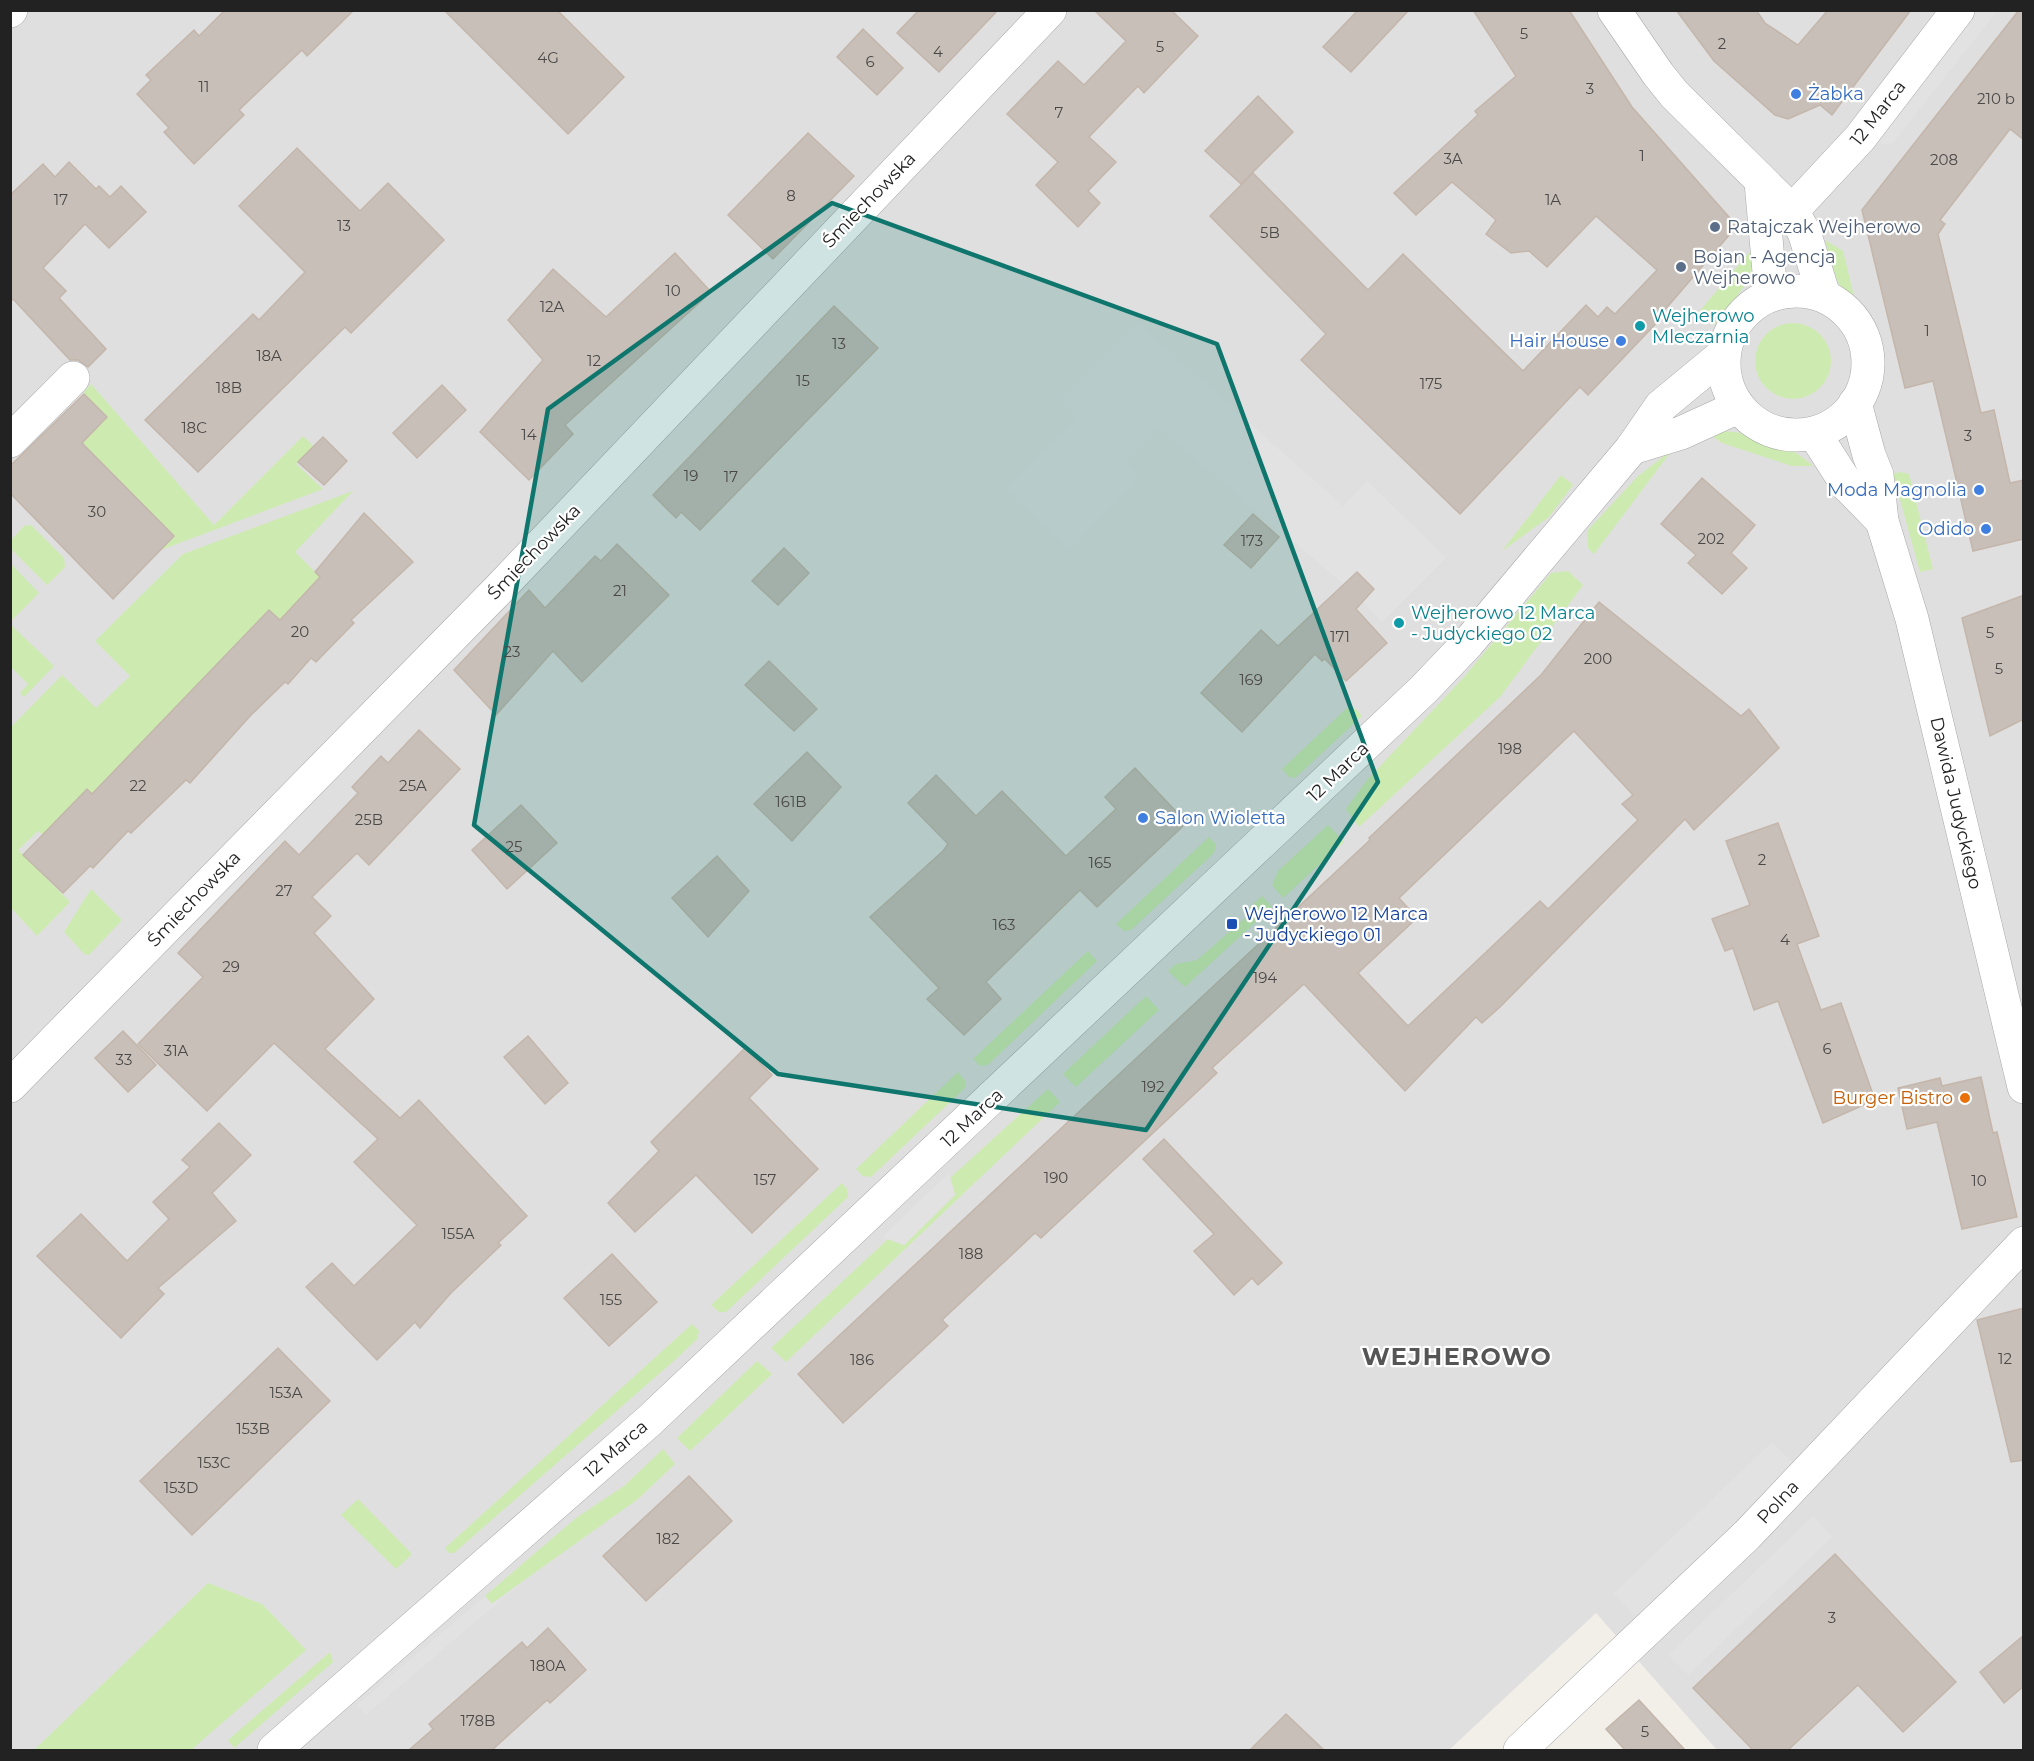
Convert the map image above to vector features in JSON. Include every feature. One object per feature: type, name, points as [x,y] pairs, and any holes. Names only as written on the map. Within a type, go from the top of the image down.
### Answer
[{"type":"street","name":"Śmiechowska","points":[[10,1086],[497,591],[1050,10]]},
{"type":"street","points":[[1614,10],[1658,74],[1761,182],[1792,211],[1804,232],[1824,296]]},
{"type":"street","name":"12 Marca","points":[[1792,211],[1853,146],[1958,10]]},
{"type":"street","points":[[1761,182],[1771,294]]},
{"type":"street","points":[[1797,290],[1824,296],[1845,310],[1860,330],[1867,354],[1866,380],[1856,403],[1838,422],[1814,433],[1786,434],[1759,426],[1738,407],[1726,382],[1724,354],[1732,328],[1749,308],[1771,294],[1797,290]]},
{"type":"street","name":"12 Marca","points":[[274,1750],[649,1421],[1416,697],[1468,643],[1632,448],[1661,406],[1724,354]]},
{"type":"street","points":[[10,441],[73,378]]},
{"type":"street","name":"Dawida Judyckiego","points":[[1856,403],[1869,454],[1877,475],[1882,521],[1912,619],[2024,1088]]},
{"type":"street","points":[[1632,448],[1681,433],[1738,407]]},
{"type":"street","name":"Dawida Judyckiego","points":[[1814,433],[1848,486],[1882,521]]},
{"type":"street","name":"Polna","points":[[1520,1750],[1747,1535],[2024,1243]]},
{"type":"highlighted area","points":[[832,203],[1217,344],[1378,782],[1146,1130],[778,1074],[474,825],[548,409]]},
{"type":"shaded area","points":[[11,11],[2023,11],[2023,1750],[1717,1750],[1596,1613],[1449,1750],[11,1750]]},
{"type":"shaded area","points":[[1969,11],[1997,11],[1892,144],[1865,143]]},
{"type":"shaded area","points":[[1137,324],[1343,506],[1367,481],[1446,558],[1382,622],[1354,593],[1159,427],[1124,462],[1139,476],[1070,548],[1007,489],[1078,417],[1060,400]]},
{"type":"shaded area","points":[[949,1173],[955,1195],[904,1245],[882,1237]]},
{"type":"shaded area","points":[[1772,1442],[1795,1465],[1636,1617],[1613,1594]]},
{"type":"shaded area","points":[[1813,1516],[1832,1537],[1688,1675],[1668,1655]]},
{"type":"shaded area","points":[[523,1581],[366,1715],[357,1705],[485,1596],[492,1604]]},
{"type":"green space","points":[[1825,240],[1843,251],[1857,309],[1837,281]]},
{"type":"green space","points":[[1754,247],[1751,272],[1747,281],[1718,323],[1712,325],[1698,313]]},
{"type":"green space","points":[[1786,323],[1800,323],[1814,329],[1825,340],[1831,354],[1828,376],[1820,388],[1800,399],[1786,399],[1772,393],[1761,382],[1755,368],[1755,354],[1761,340],[1772,329]]},
{"type":"green space","points":[[91,384],[214,525],[303,436],[314,447],[296,464],[323,489],[161,550],[174,536],[82,443],[107,417],[83,393]]},
{"type":"green space","points":[[1721,431],[1745,434],[1770,441],[1793,451],[1813,466],[1792,466],[1722,443],[1712,436]]},
{"type":"green space","points":[[1673,449],[1594,554],[1588,548],[1587,531],[1637,477]]},
{"type":"green space","points":[[1900,472],[1909,474],[1933,569],[1920,572],[1893,474]]},
{"type":"green space","points":[[1561,475],[1573,485],[1549,517],[1502,551]]},
{"type":"green space","points":[[353,491],[295,552],[320,577],[280,620],[268,610],[250,629],[256,634],[229,652],[130,755],[113,783],[107,778],[92,794],[87,790],[43,835],[38,831],[18,850],[70,902],[37,936],[11,908],[11,727],[62,675],[96,708],[130,676],[95,641],[183,554]]},
{"type":"green space","points":[[31,525],[64,558],[65,567],[47,585],[11,549],[11,540],[24,526]]},
{"type":"green space","points":[[11,564],[39,593],[10,621]]},
{"type":"green space","points":[[1568,571],[1583,585],[1500,697],[1359,827],[1346,809],[1367,780],[1464,677],[1551,573]]},
{"type":"green space","points":[[10,624],[54,666],[24,697],[20,693],[28,684],[11,667]]},
{"type":"green space","points":[[1348,707],[1356,709],[1362,716],[1295,778],[1289,777],[1282,769]]},
{"type":"green space","points":[[1328,825],[1344,842],[1283,898],[1272,885],[1278,871]]},
{"type":"green space","points":[[1209,837],[1216,845],[1214,853],[1131,930],[1124,931],[1116,924]]},
{"type":"green space","points":[[91,889],[122,920],[89,955],[84,954],[64,932]]},
{"type":"green space","points":[[1262,896],[1272,907],[1185,987],[1168,971],[1176,964],[1197,960],[1245,918],[1247,910]]},
{"type":"green space","points":[[1088,951],[1097,961],[988,1065],[980,1066],[973,1059]]},
{"type":"green space","points":[[1146,996],[1159,1010],[1076,1087],[1063,1074]]},
{"type":"green space","points":[[958,1072],[965,1081],[966,1087],[871,1177],[863,1176],[856,1169]]},
{"type":"green space","points":[[1048,1089],[1060,1102],[786,1362],[771,1348],[888,1239],[904,1245],[955,1195],[950,1178]]},
{"type":"green space","points":[[842,1183],[847,1189],[848,1197],[726,1312],[719,1312],[711,1305]]},
{"type":"green space","points":[[692,1324],[699,1331],[697,1339],[676,1359],[454,1553],[449,1553],[445,1548]]},
{"type":"green space","points":[[757,1361],[772,1374],[690,1451],[677,1438]]},
{"type":"green space","points":[[663,1449],[675,1464],[638,1499],[491,1604],[485,1596],[576,1518],[624,1486]]},
{"type":"green space","points":[[358,1499],[412,1554],[396,1569],[341,1515]]},
{"type":"green space","points":[[208,1583],[262,1604],[306,1650],[191,1750],[34,1750]]},
{"type":"green space","points":[[330,1652],[333,1662],[234,1748],[228,1740]]},
{"type":"building","points":[[225,10],[354,10],[307,56],[302,50],[239,110],[244,115],[194,164],[164,132],[169,128],[137,94],[151,80],[146,75],[194,30],[199,36]]},
{"type":"building","points":[[444,10],[557,10],[624,77],[568,134]]},
{"type":"building","points":[[919,10],[998,10],[939,72],[897,33]]},
{"type":"building","points":[[1094,10],[1171,10],[1198,36],[1144,93],[1138,86],[1089,137],[1116,162],[1088,191],[1100,203],[1078,227],[1036,185],[1058,162],[1007,114],[1058,61],[1084,85],[1126,41]]},
{"type":"building","points":[[1358,10],[1409,10],[1351,72],[1323,47]]},
{"type":"building","points":[[1473,10],[1569,10],[1632,107],[1737,226],[1663,312],[1665,314],[1588,395],[1580,387],[1460,514],[1301,360],[1326,334],[1210,216],[1253,173],[1368,290],[1403,254],[1523,371],[1586,305],[1598,317],[1607,307],[1615,314],[1657,270],[1596,216],[1547,267],[1529,251],[1511,253],[1486,234],[1496,220],[1452,182],[1416,215],[1394,193],[1478,115],[1475,111],[1516,76]]},
{"type":"building","points":[[1676,10],[1756,10],[1765,23],[1798,45],[1828,10],[1911,10],[1832,115],[1820,105],[1788,119],[1775,115],[1714,61]]},
{"type":"building","points":[[2019,10],[2024,10],[2024,140],[2010,129],[1940,220],[1945,224],[1938,234],[1981,413],[1994,410],[2010,483],[2024,480],[2024,539],[1973,551],[1933,381],[1905,388],[1862,210]]},
{"type":"building","points":[[863,29],[903,68],[877,95],[837,57]]},
{"type":"building","points":[[1258,96],[1293,132],[1241,184],[1205,151]]},
{"type":"building","points":[[808,133],[854,176],[773,259],[728,215]]},
{"type":"building","points":[[297,148],[360,211],[388,183],[444,240],[351,333],[345,327],[198,472],[145,420],[253,314],[259,320],[305,272],[239,206]]},
{"type":"building","points":[[69,162],[96,189],[99,186],[110,197],[121,186],[146,212],[109,248],[85,224],[43,268],[66,291],[59,298],[106,349],[88,367],[78,360],[70,360],[13,299],[10,302],[10,195],[43,164],[55,177]]},
{"type":"building","points":[[675,253],[711,292],[565,425],[573,434],[529,480],[480,432],[543,360],[508,320],[553,269],[606,317]]},
{"type":"building","points":[[834,306],[878,348],[700,530],[681,512],[676,518],[653,495]]},
{"type":"building","points":[[442,385],[466,410],[417,458],[393,433]]},
{"type":"building","points":[[84,394],[107,417],[82,443],[174,536],[113,599],[10,493],[10,466]]},
{"type":"building","points":[[323,437],[347,461],[324,485],[298,462]]},
{"type":"building","points":[[1702,478],[1755,525],[1731,553],[1747,568],[1722,594],[1688,563],[1696,555],[1661,524]]},
{"type":"building","points":[[364,513],[413,562],[351,620],[354,623],[316,662],[311,658],[288,684],[285,682],[251,715],[190,783],[186,780],[131,833],[128,831],[93,868],[90,866],[63,893],[23,855],[87,789],[92,794],[269,610],[280,620],[320,577],[315,572]]},
{"type":"building","points":[[1253,514],[1279,537],[1251,568],[1224,545]]},
{"type":"building","points":[[617,544],[669,595],[582,682],[553,651],[496,715],[454,670],[529,590],[545,608],[595,556],[601,561]]},
{"type":"building","points":[[784,548],[809,573],[778,605],[752,581]]},
{"type":"building","points":[[1357,572],[1374,589],[1356,609],[1387,643],[1346,681],[1325,659],[1322,661],[1315,654],[1242,732],[1201,693],[1261,630],[1278,646]]},
{"type":"building","points":[[2024,595],[2024,719],[1990,736],[1962,618]]},
{"type":"building","points":[[1599,602],[1741,716],[1749,709],[1779,748],[1694,830],[1685,819],[1500,1007],[1482,1023],[1476,1017],[1405,1091],[1304,984],[1212,1068],[1217,1073],[1041,1238],[1035,1233],[942,1320],[948,1326],[843,1423],[798,1374],[1370,840],[1369,838],[1541,675]],"holes":[[[1574,731],[1633,795],[1622,804],[1638,820],[1548,909],[1540,901],[1408,1026],[1358,973],[1417,918],[1399,898]]]},
{"type":"building","points":[[769,661],[817,709],[794,731],[745,685]]},
{"type":"building","points":[[419,730],[460,769],[369,865],[357,853],[312,897],[331,916],[314,933],[374,999],[325,1049],[400,1118],[419,1100],[527,1216],[498,1243],[501,1245],[451,1293],[420,1328],[415,1322],[377,1360],[306,1287],[332,1263],[354,1286],[417,1225],[354,1162],[378,1139],[274,1043],[207,1111],[138,1044],[203,977],[178,953],[285,841],[299,855],[358,793],[352,787],[381,756],[388,763]]},
{"type":"building","points":[[807,752],[841,787],[792,841],[754,804]]},
{"type":"building","points":[[1135,768],[1185,821],[1182,827],[1097,907],[1080,890],[986,982],[1001,999],[964,1035],[927,999],[939,988],[870,917],[948,844],[908,803],[936,775],[976,816],[1002,791],[1066,856],[1116,809],[1105,797]]},
{"type":"building","points":[[521,805],[557,843],[507,889],[472,850]]},
{"type":"building","points":[[1778,823],[1819,936],[1797,944],[1821,1010],[1841,1003],[1875,1100],[1823,1123],[1778,1001],[1754,1010],[1733,948],[1725,951],[1712,919],[1750,905],[1726,841]]},
{"type":"building","points":[[717,856],[749,891],[708,937],[672,898]]},
{"type":"building","points":[[123,1031],[156,1065],[128,1092],[95,1058]]},
{"type":"building","points":[[528,1036],[568,1083],[545,1104],[504,1057]]},
{"type":"building","points":[[745,1048],[772,1075],[749,1098],[818,1169],[752,1233],[696,1175],[635,1232],[608,1203],[659,1151],[651,1142]]},
{"type":"building","points":[[1981,1077],[1993,1133],[1997,1132],[2017,1217],[1962,1229],[1937,1122],[1907,1129],[1898,1088],[1940,1078],[1942,1086]]},
{"type":"building","points":[[219,1123],[251,1155],[212,1193],[236,1221],[158,1288],[164,1294],[121,1338],[37,1256],[81,1214],[127,1261],[169,1219],[153,1202],[190,1167],[182,1160]]},
{"type":"building","points":[[1164,1139],[1282,1263],[1258,1285],[1252,1278],[1234,1295],[1194,1251],[1214,1234],[1143,1159]]},
{"type":"building","points":[[612,1254],[657,1302],[609,1346],[564,1298]]},
{"type":"building","points":[[2024,1308],[2024,1460],[2011,1462],[1977,1320]]},
{"type":"building","points":[[278,1348],[330,1401],[192,1535],[140,1481]]},
{"type":"building","points":[[689,1476],[732,1521],[646,1601],[603,1556]]},
{"type":"building","points":[[1835,1554],[1956,1682],[1903,1732],[1858,1685],[1788,1750],[1753,1750],[1693,1688]]},
{"type":"building","points":[[548,1628],[586,1670],[550,1703],[547,1700],[492,1750],[409,1750],[433,1729],[429,1724],[522,1642],[527,1648]]},
{"type":"building","points":[[2024,1635],[2024,1686],[2004,1703],[1980,1672]]},
{"type":"building","points":[[1639,1700],[1685,1750],[1625,1750],[1606,1729]]},
{"type":"building","points":[[1286,1714],[1324,1750],[1250,1750]]},
{"type":"place","name":"Żabka","points":[[1796,94]]},
{"type":"place","name":"Ratajczak Wejherowo","points":[[1715,227]]},
{"type":"place","name":"Bojan - Agencja Wejherowo","points":[[1681,267]]},
{"type":"place","name":"Wejherowo Mleczarnia","points":[[1640,326]]},
{"type":"place","name":"Hair House","points":[[1621,341]]},
{"type":"place","name":"Moda Magnolia","points":[[1979,490]]},
{"type":"place","name":"Odido","points":[[1986,529]]},
{"type":"place","name":"Wejherowo 12 Marca - Judyckiego 02","points":[[1399,623]]},
{"type":"place","name":"Salon Wioletta","points":[[1143,818]]},
{"type":"place","name":"Wejherowo 12 Marca - Judyckiego 01","points":[[1232,924]]},
{"type":"place","name":"Burger Bistro","points":[[1965,1098]]},
{"type":"district","name":"WEJHEROWO","points":[[1457,1357]]}]
